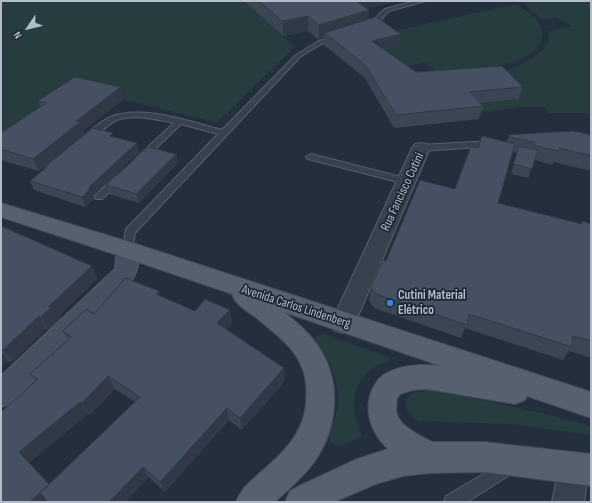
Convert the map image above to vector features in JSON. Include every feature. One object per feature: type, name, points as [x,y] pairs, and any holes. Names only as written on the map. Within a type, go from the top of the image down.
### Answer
[{"type":"main road","name":"Avenida Carlos Lindenberg","points":[[1,210],[128,250],[234,287],[588,404]]},
{"type":"main road","points":[[234,287],[301,343],[310,355],[317,369],[321,385],[321,402],[318,419],[312,436],[302,453],[252,502]]},
{"type":"main road","points":[[430,457],[399,440],[385,421],[382,411],[382,401],[385,392],[392,384],[403,379],[413,377],[435,378],[588,404]]},
{"type":"main road","points":[[302,502],[350,477],[377,467],[404,460],[430,457],[484,456],[582,468]]},
{"type":"street","name":"Rua Fancisco Cutini","points":[[343,322],[421,148]]},
{"type":"street","points":[[1,394],[124,274],[126,271],[128,250]]},
{"type":"street","points":[[568,502],[582,468]]},
{"type":"lane","points":[[128,250],[130,232],[303,51],[319,43],[378,23],[381,15],[387,10],[422,1]]},
{"type":"lane","points":[[81,143],[105,123],[116,118],[131,115],[145,115],[224,133]]},
{"type":"lane","points":[[99,197],[179,122]]},
{"type":"lane","name":"Rua Fancisco Cutini","points":[[421,148],[500,144]]},
{"type":"lane","points":[[311,157],[406,181]]},
{"type":"lane","points":[[452,502],[520,461]]},
{"type":"green space","points":[[1,1],[244,1],[293,45],[296,46],[216,123],[79,88],[1,142]]},
{"type":"green space","points":[[531,1],[591,1],[591,114],[549,113],[544,107],[524,107],[474,113],[467,105],[506,70],[527,62],[542,51],[549,41],[549,31],[572,26],[555,17],[543,20],[523,3]]},
{"type":"green space","points":[[515,4],[538,20],[542,30],[542,35],[538,46],[528,55],[500,66],[441,74],[424,62],[394,70],[371,52],[382,34]]},
{"type":"green space","points":[[324,334],[390,358],[389,361],[377,366],[367,373],[360,381],[356,391],[354,402],[355,413],[357,424],[362,436],[339,445],[335,445],[329,439],[337,408],[338,397],[335,377],[332,368],[322,350],[315,342],[316,336]]},
{"type":"green space","points":[[427,390],[435,390],[541,413],[591,426],[591,435],[511,424],[419,421],[409,412],[406,402],[411,394]]},
{"type":"building","points":[[259,1],[356,1],[369,10],[319,25],[308,16],[283,21]]},
{"type":"building","points":[[376,17],[401,34],[372,41],[416,72],[502,66],[523,87],[470,92],[483,106],[396,115],[366,66],[325,33]]},
{"type":"building","points":[[75,77],[121,87],[76,121],[80,122],[33,159],[1,149],[1,133],[46,103],[38,101]]},
{"type":"building","points":[[93,128],[113,133],[110,136],[137,143],[89,187],[90,189],[82,197],[30,181],[48,166],[46,166]]},
{"type":"building","points":[[574,131],[591,135],[591,156],[559,148],[558,151],[534,145],[534,142],[509,137],[509,135]]},
{"type":"building","points":[[482,136],[515,144],[498,203],[582,224],[582,221],[591,224],[591,341],[573,336],[572,347],[469,314],[467,325],[376,294],[371,288],[383,260],[386,261],[420,180],[455,189],[471,146],[478,148]]},
{"type":"building","points":[[519,146],[538,150],[532,169],[514,164]]},
{"type":"building","points":[[148,147],[176,154],[136,194],[106,185]]},
{"type":"building","points":[[1,226],[92,266],[48,307],[54,305],[41,317],[39,316],[3,350],[1,350]]},
{"type":"building","points":[[126,278],[159,291],[156,294],[195,311],[205,299],[230,310],[217,323],[284,368],[240,418],[227,408],[160,482],[143,467],[109,502],[48,502],[40,493],[140,397],[108,376],[82,403],[80,402],[19,452],[49,484],[30,502],[1,502],[1,412],[38,379],[30,374],[71,337],[63,331],[86,309],[94,314]]},
{"type":"place","name":"Cutini Material Elétrico","points":[[390,303]]}]
